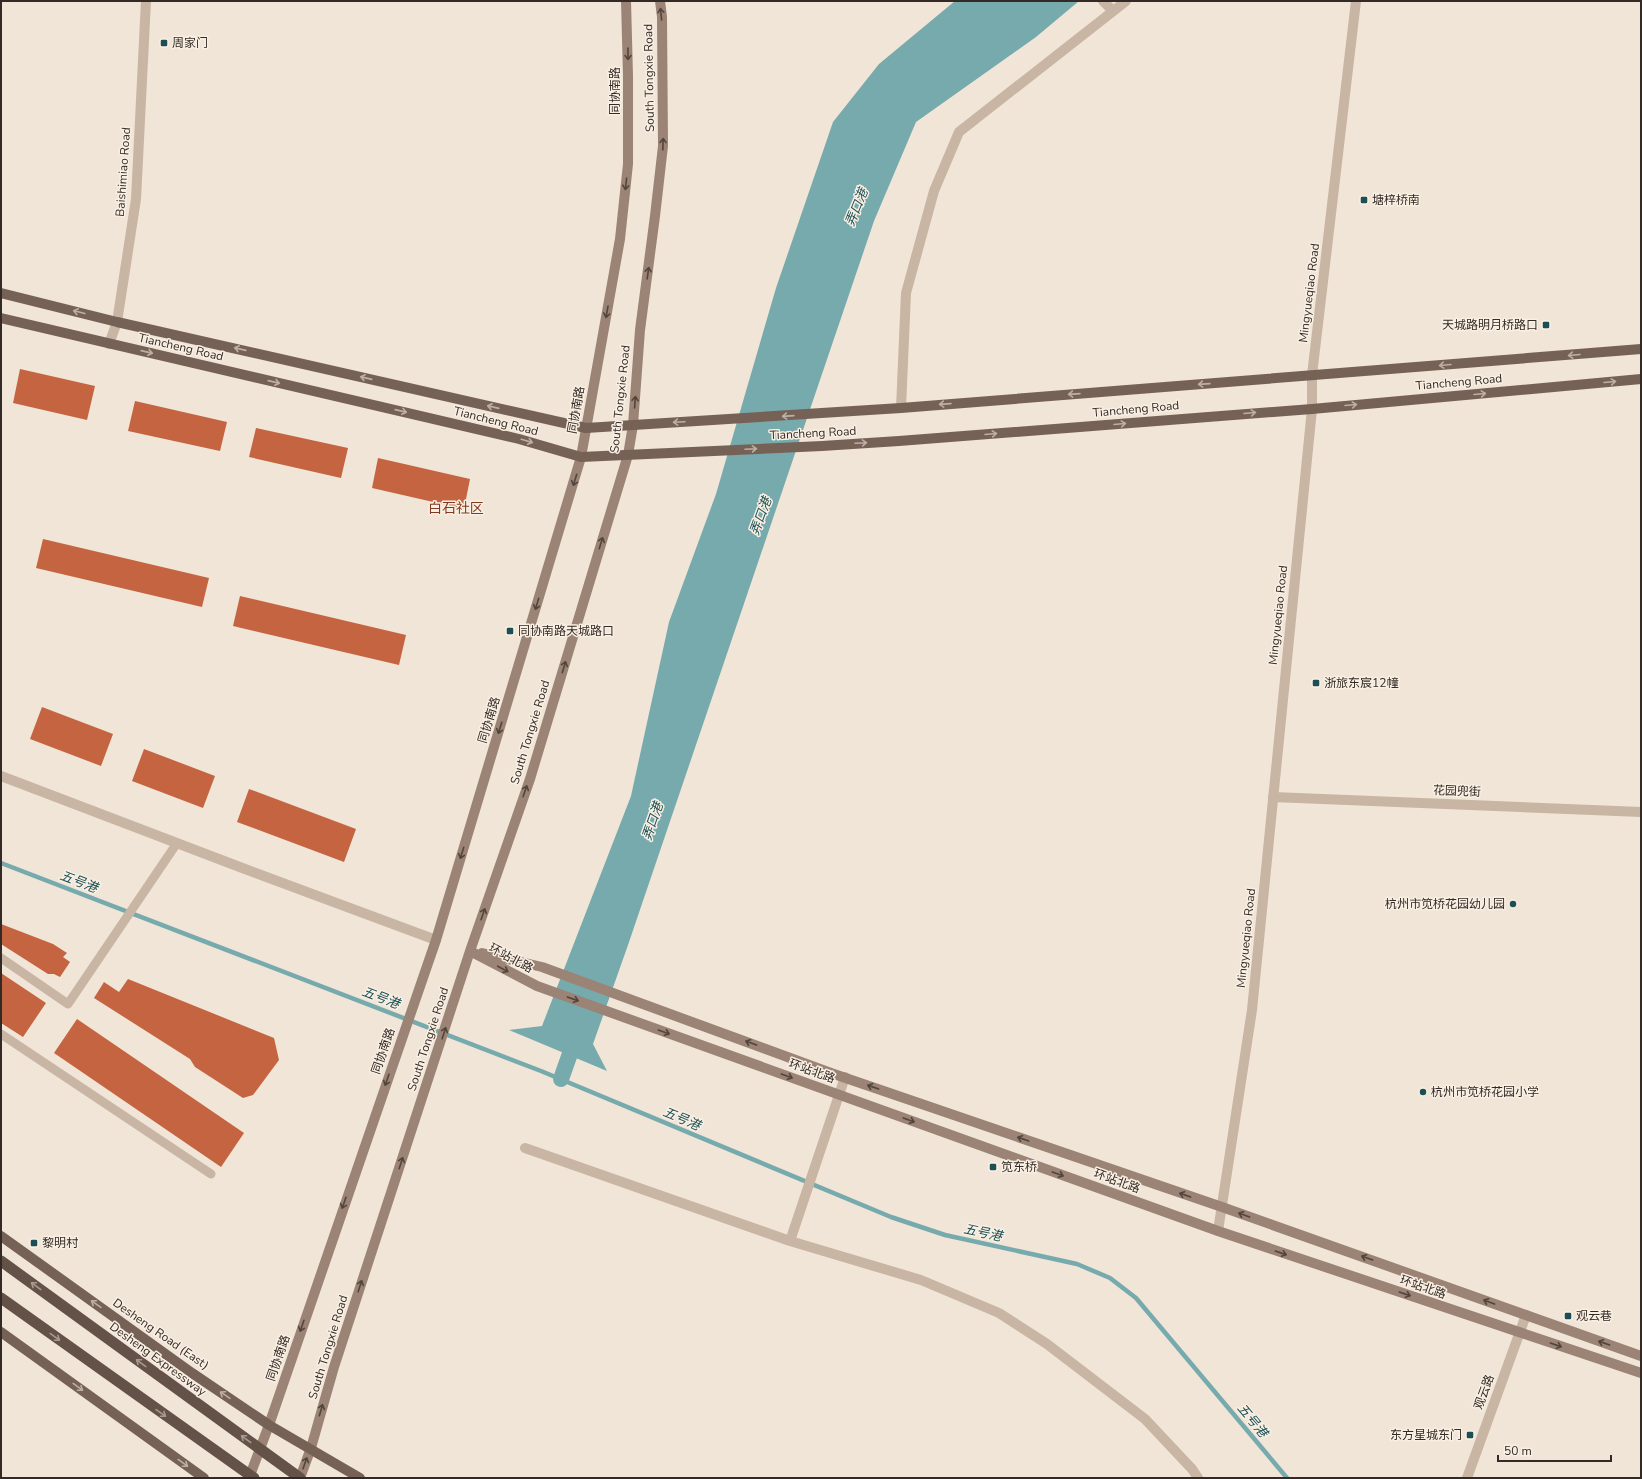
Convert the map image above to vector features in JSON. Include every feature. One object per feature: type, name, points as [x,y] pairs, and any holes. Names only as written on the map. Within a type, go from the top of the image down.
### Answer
[{"type":"highway","name":"Desheng Expressway","points":[[1,1261],[300,1478]]},
{"type":"highway","points":[[1,1298],[254,1478]]},
{"type":"main road","name":"同协南路","points":[[249,1478],[269,1425],[436,940],[581,457],[620,239],[628,164],[626,1]]},
{"type":"main road","name":"South Tongxie Road","points":[[300,1478],[334,1367],[470,951],[530,779],[628,454],[633,425],[640,330],[663,146],[662,17],[660,1]]},
{"type":"main road","name":"Tiancheng Road","points":[[1,293],[117,322],[586,428],[901,408],[1641,349]]},
{"type":"main road","name":"Tiancheng Road","points":[[1,318],[519,439],[581,457],[907,441],[1312,409],[1641,379]]},
{"type":"main road","name":"环站北路","points":[[470,951],[542,967],[845,1077],[1222,1207],[1641,1356]]},
{"type":"main road","name":"环站北路","points":[[470,951],[536,986],[1218,1231],[1641,1374]]},
{"type":"main road","name":"Desheng Road (East)","points":[[1,1236],[192,1373],[269,1425],[360,1478]]},
{"type":"main road","points":[[1,1332],[204,1478]]},
{"type":"main road","name":"Desheng Road (East)","points":[[310,1448],[349,1478]]},
{"type":"street","name":"Baishimiao Road","points":[[109,344],[117,322],[136,199],[146,1]]},
{"type":"street","points":[[1102,1],[1113,11]]},
{"type":"street","points":[[901,408],[906,293],[934,192],[959,132],[1126,1]]},
{"type":"street","name":"Mingyueqiao Road","points":[[1218,1231],[1252,1010],[1272,797],[1312,409],[1312,376],[1356,1]]},
{"type":"street","points":[[1,776],[177,844],[436,940]]},
{"type":"street","name":"花园兜街","points":[[1272,797],[1641,812]]},
{"type":"street","points":[[790,1241],[845,1077]]},
{"type":"street","points":[[525,1148],[790,1241],[921,1280],[1000,1313],[1047,1344],[1145,1419],[1192,1469],[1198,1478]]},
{"type":"street","name":"观云路","points":[[1467,1478],[1526,1315]]},
{"type":"lane","points":[[1,958],[68,1004],[177,844]]},
{"type":"lane","points":[[1,1034],[211,1174]]},
{"type":"water","points":[[955,1],[1079,1],[1036,37],[916,122],[874,221],[593,1044],[607,1071],[509,1030],[542,1026],[631,796],[669,622],[716,494],[776,288],[833,122],[879,64]]},
{"type":"building","points":[[20,369],[95,386],[87,420],[13,403]]},
{"type":"building","points":[[135,401],[227,422],[220,451],[128,431]]},
{"type":"building","points":[[256,428],[348,448],[341,478],[249,457]]},
{"type":"building","points":[[378,458],[470,479],[464,509],[372,488]]},
{"type":"building","points":[[43,539],[209,578],[202,607],[36,568]]},
{"type":"building","points":[[240,596],[406,635],[399,665],[233,626]]},
{"type":"building","points":[[42,707],[113,734],[101,766],[30,739]]},
{"type":"building","points":[[144,749],[215,776],[203,808],[132,781]]},
{"type":"building","points":[[249,789],[356,829],[344,862],[237,822]]},
{"type":"building","points":[[1,924],[53,944],[67,953],[63,957],[70,962],[60,977],[54,974],[48,974],[1,944]]},
{"type":"building","points":[[1,973],[46,1003],[23,1037],[1,1023]]},
{"type":"building","points":[[128,979],[274,1038],[279,1060],[253,1095],[243,1098],[195,1067],[190,1059],[94,998],[104,982],[119,992]]},
{"type":"building","points":[[77,1019],[244,1133],[221,1167],[54,1053]]},
{"type":"waterway","name":"五号港","points":[[1,863],[541,1071],[891,1217],[945,1235],[1077,1264],[1110,1278],[1136,1298],[1287,1478]]},
{"type":"waterway","name":"弄口港","points":[[561,1079],[577,1034]]},
{"type":"place","name":"周家门","points":[[164,43]]},
{"type":"place","name":"塘梓桥南","points":[[1364,200]]},
{"type":"place","name":"天城路明月桥路口","points":[[1546,325]]},
{"type":"place","name":"同协南路天城路口","points":[[510,631]]},
{"type":"place","name":"浙旅东宸12幢","points":[[1316,683]]},
{"type":"place","name":"杭州市笕桥花园幼儿园","points":[[1513,904]]},
{"type":"place","name":"杭州市笕桥花园小学","points":[[1423,1092]]},
{"type":"place","name":"笕东桥","points":[[993,1167]]},
{"type":"place","name":"黎明村","points":[[34,1243]]},
{"type":"place","name":"观云巷","points":[[1568,1316]]},
{"type":"place","name":"东方星城东门","points":[[1470,1435]]},
{"type":"district","name":"白石社区","points":[[456,508]]}]
